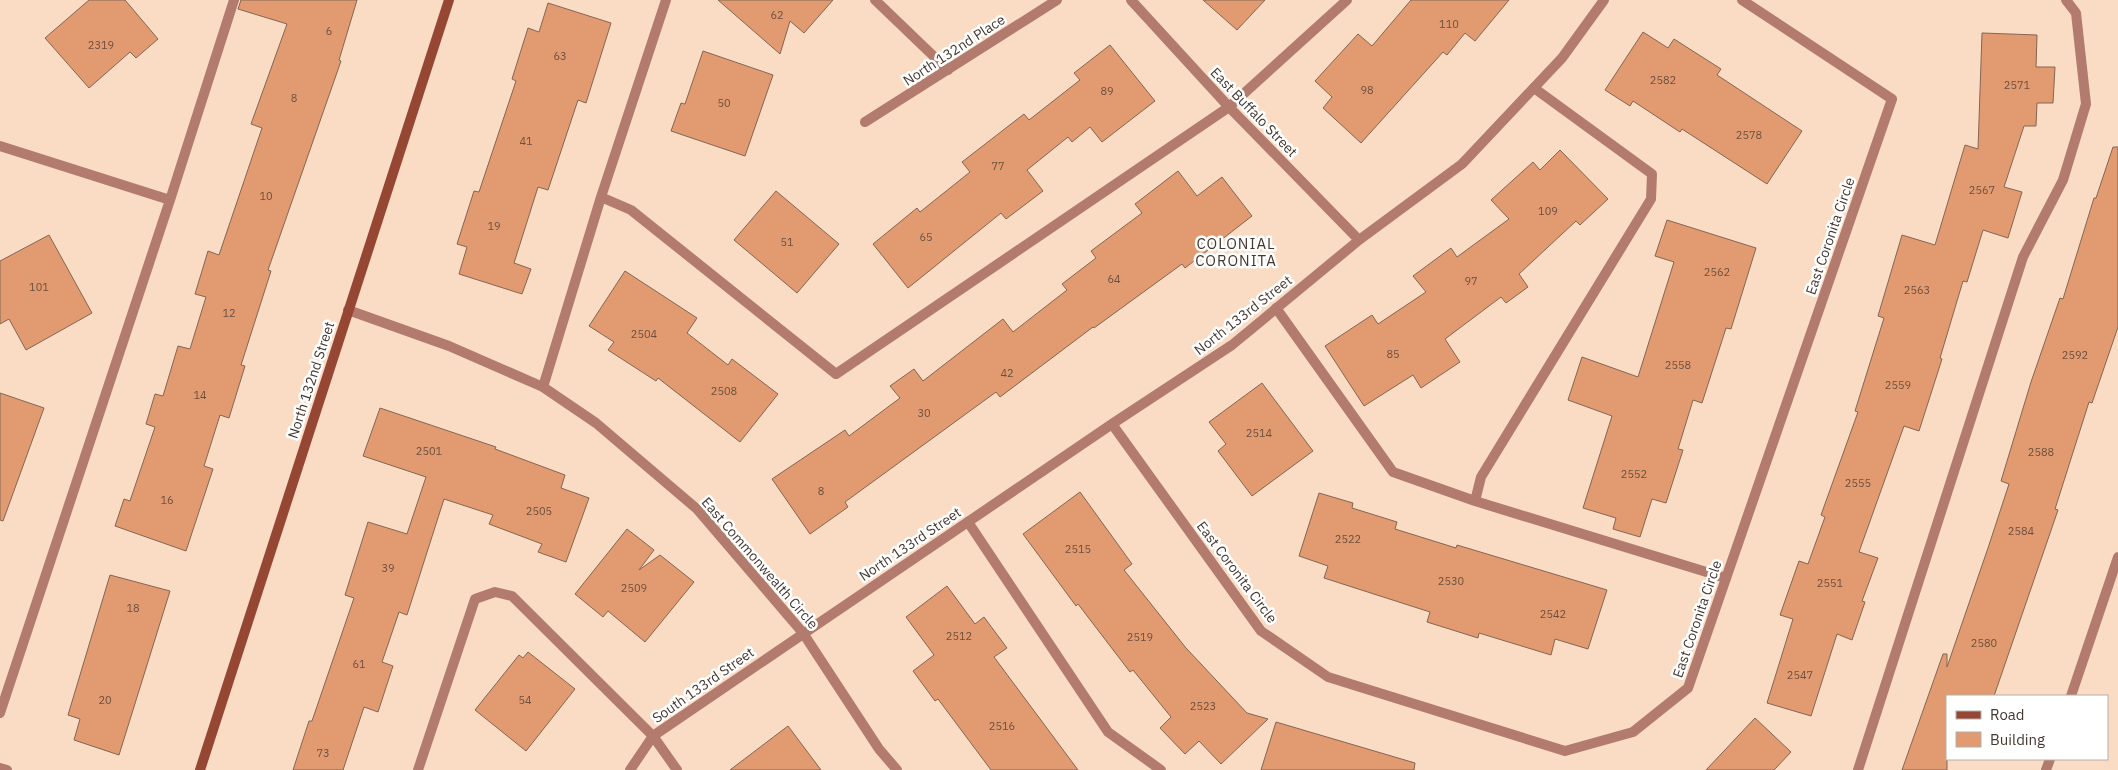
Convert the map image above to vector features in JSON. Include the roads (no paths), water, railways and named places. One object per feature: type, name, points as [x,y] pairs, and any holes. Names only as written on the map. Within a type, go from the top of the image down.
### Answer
[{"type":"street","points":[[0,713],[170,200],[234,0]]},
{"type":"street","name":"North 132nd Street","points":[[200,770],[449,0]]},
{"type":"street","points":[[543,387],[601,198],[666,0]]},
{"type":"street","points":[[875,0],[948,70]]},
{"type":"street","name":"North 132nd Place","points":[[865,122],[1056,0]]},
{"type":"street","name":"East Buffalo Street","points":[[1132,0],[1229,106],[1359,240]]},
{"type":"street","points":[[601,198],[631,210],[836,374],[1229,106],[1347,0]]},
{"type":"street","name":"North 133rd Street","points":[[803,633],[1232,345],[1359,240],[1462,164],[1562,58],[1604,0]]},
{"type":"street","name":"East Coronita Circle","points":[[1112,424],[1261,631],[1328,677],[1565,750],[1633,732],[1688,688],[1892,98],[1742,0]]},
{"type":"street","points":[[1858,770],[2023,257],[2062,180],[2086,104],[2076,13],[2066,0]]},
{"type":"street","points":[[1475,501],[1481,477],[1651,199],[1652,174],[1534,88]]},
{"type":"street","points":[[0,146],[170,200]]},
{"type":"street","points":[[1276,308],[1393,472],[1475,501],[1726,578]]},
{"type":"street","name":"East Commonwealth Circle","points":[[348,310],[449,346],[543,387],[596,423],[697,508],[803,633],[879,749],[897,770]]},
{"type":"street","points":[[968,522],[1108,732],[1161,770]]},
{"type":"street","points":[[2071,695],[2118,557]]},
{"type":"street","points":[[418,770],[474,599],[495,592],[512,596],[653,736],[677,770]]},
{"type":"street","name":"South 133rd Street","points":[[630,770],[653,736],[803,633]]},
{"type":"street","points":[[0,768],[7,770]]},
{"type":"district","name":"COLONIAL CORONITA","points":[[1236,252]]}]
